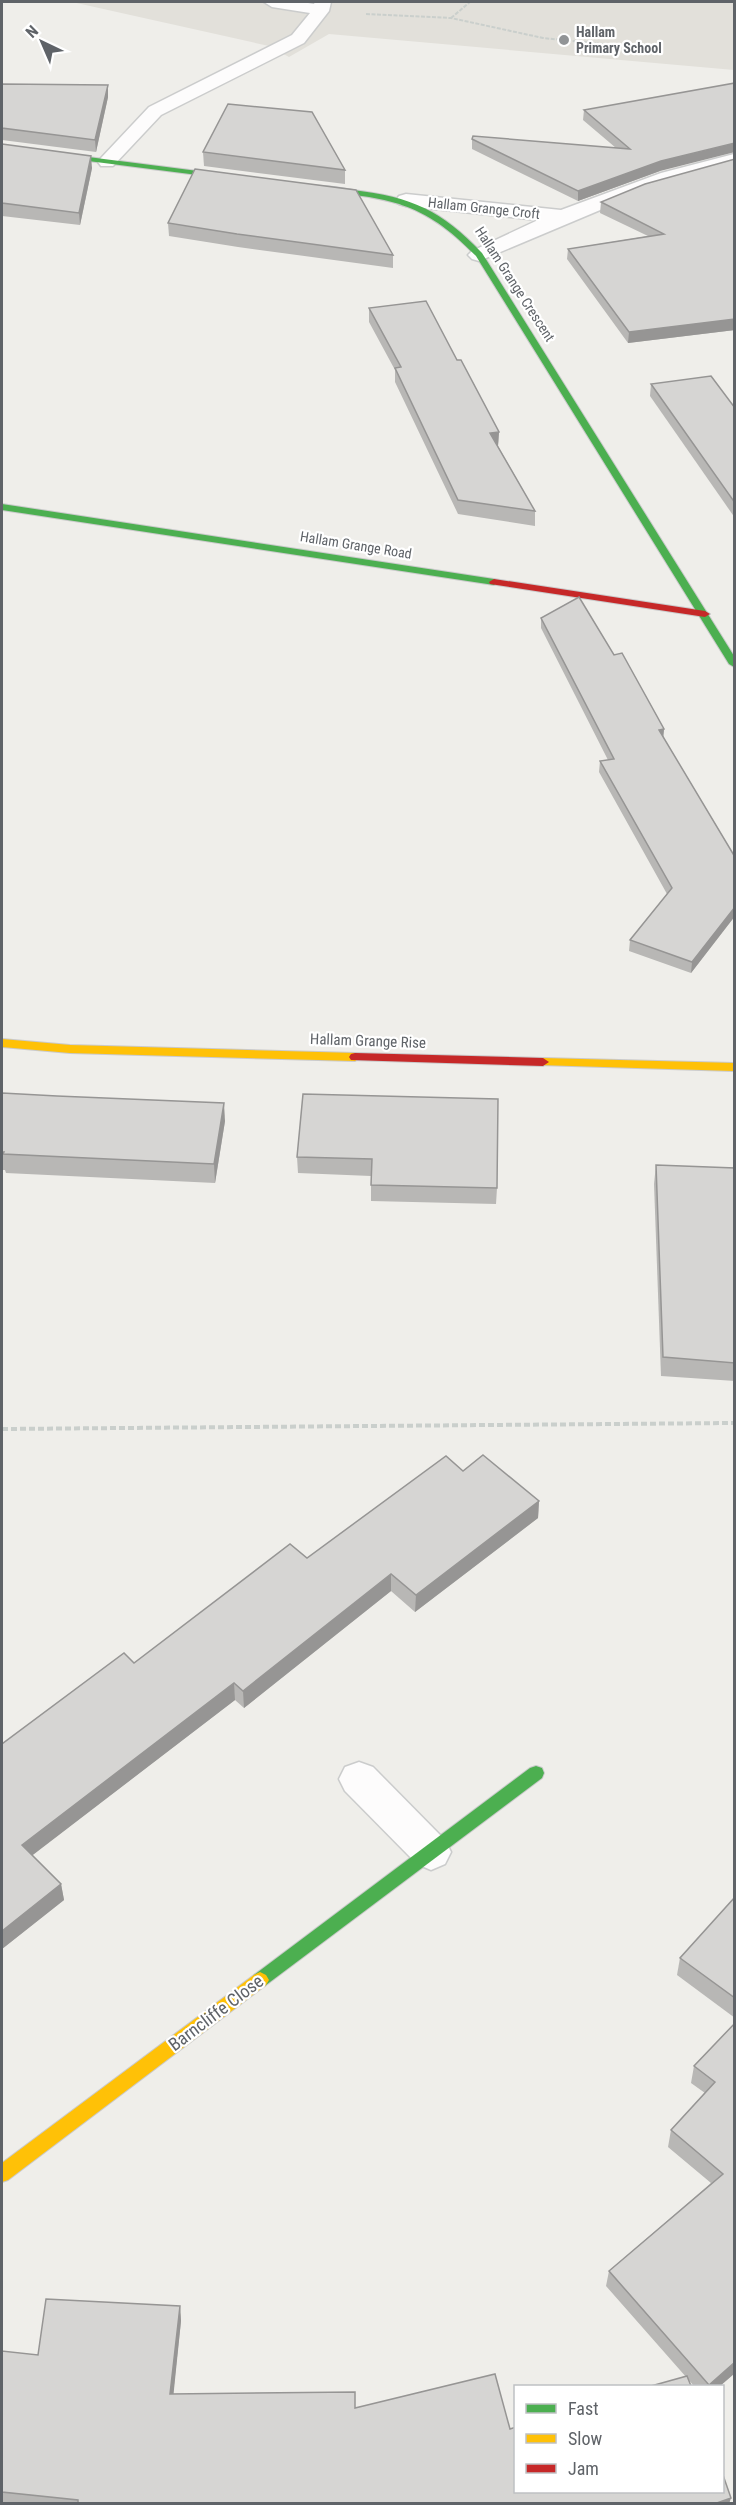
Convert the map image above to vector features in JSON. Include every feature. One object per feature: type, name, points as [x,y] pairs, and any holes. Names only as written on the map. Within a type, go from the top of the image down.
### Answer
[{"type":"street","points":[[2,148],[256,181]]},
{"type":"street","name":"Hallam Grange Croft","points":[[479,255],[561,216],[656,182],[735,160]]},
{"type":"street","name":"Hallam Grange Crescent","points":[[302,187],[406,200],[440,216],[464,233],[735,664]]},
{"type":"street","name":"Hallam Grange Croft","points":[[406,200],[561,216]]},
{"type":"street","name":"Hallam Grange Road","points":[[2,507],[705,614]]},
{"type":"street","name":"Hallam Grange Rise","points":[[2,1043],[70,1049],[735,1067]]},
{"type":"street","name":"Barncliffe Close","points":[[2,2174],[536,1773]]},
{"type":"street","points":[[359,1779],[431,1852]]},
{"type":"lane","points":[[272,2],[322,6]]},
{"type":"lane","points":[[107,162],[154,111],[298,39],[322,6]]},
{"type":"path","points":[[451,18],[470,2]]},
{"type":"path","points":[[322,6],[451,18],[543,38],[612,45]]},
{"type":"path","points":[[2,1429],[735,1423]]},
{"type":"shaded area","name":"Hallam Primary School","points":[[72,2],[734,2],[734,70],[329,34],[289,57],[269,46]]},
{"type":"building","points":[[735,83],[735,143],[661,161],[578,191],[472,139],[473,136],[630,149],[584,110]]},
{"type":"building","points":[[2,84],[108,85],[95,140],[2,128]]},
{"type":"building","points":[[228,104],[312,112],[345,170],[203,152]]},
{"type":"building","points":[[2,144],[91,156],[79,213],[2,203]]},
{"type":"building","points":[[735,159],[735,319],[629,332],[568,249],[664,234],[601,202],[645,184]]},
{"type":"building","points":[[195,169],[356,190],[393,255],[168,223]]},
{"type":"building","points":[[426,301],[457,360],[461,360],[499,432],[490,433],[535,511],[458,500],[395,368],[401,367],[369,308]]},
{"type":"building","points":[[711,376],[735,408],[735,503],[651,384]]},
{"type":"building","points":[[579,597],[614,655],[622,653],[664,729],[659,730],[735,857],[735,907],[692,962],[630,940],[672,888],[600,761],[614,759],[541,618]]},
{"type":"building","points":[[2,1093],[224,1103],[214,1164],[3,1154]]},
{"type":"building","points":[[303,1094],[498,1099],[497,1188],[371,1185],[372,1159],[297,1157]]},
{"type":"building","points":[[656,1165],[735,1168],[735,1363],[663,1357]]},
{"type":"building","points":[[483,1455],[539,1501],[416,1595],[391,1574],[243,1691],[234,1683],[22,1845],[61,1884],[2,1931],[2,1744],[124,1653],[134,1663],[290,1544],[307,1558],[446,1456],[463,1471]]},
{"type":"building","points":[[735,1897],[735,1998],[680,1958]]},
{"type":"building","points":[[735,2023],[735,2362],[709,2385],[609,2271],[723,2174],[671,2130],[715,2082],[694,2066]]},
{"type":"building","points":[[46,2299],[180,2306],[170,2394],[355,2392],[355,2408],[495,2374],[510,2429],[514,2428],[514,2493],[724,2493],[724,2478],[731,2498],[714,2504],[78,2504],[78,2500],[2,2492],[2,2351],[38,2355]]},
{"type":"building","points":[[687,2376],[691,2385],[655,2385]]},
{"type":"traffic: fast","points":[[2,148],[237,178]]},
{"type":"traffic: fast","points":[[315,188],[386,197],[405,202],[442,220],[479,255],[734,664]]},
{"type":"traffic: fast","points":[[2,507],[494,582]]},
{"type":"traffic: fast","points":[[260,1980],[536,1773]]},
{"type":"traffic: slow","points":[[2,1043],[70,1049],[355,1057]]},
{"type":"traffic: slow","points":[[543,1062],[734,1067]]},
{"type":"traffic: slow","points":[[2,2174],[260,1980]]},
{"type":"traffic: jam","points":[[494,582],[705,614]]},
{"type":"traffic: jam","points":[[355,1057],[543,1062]]},
{"type":"place","name":"Hallam Primary School","points":[[564,40]]}]
